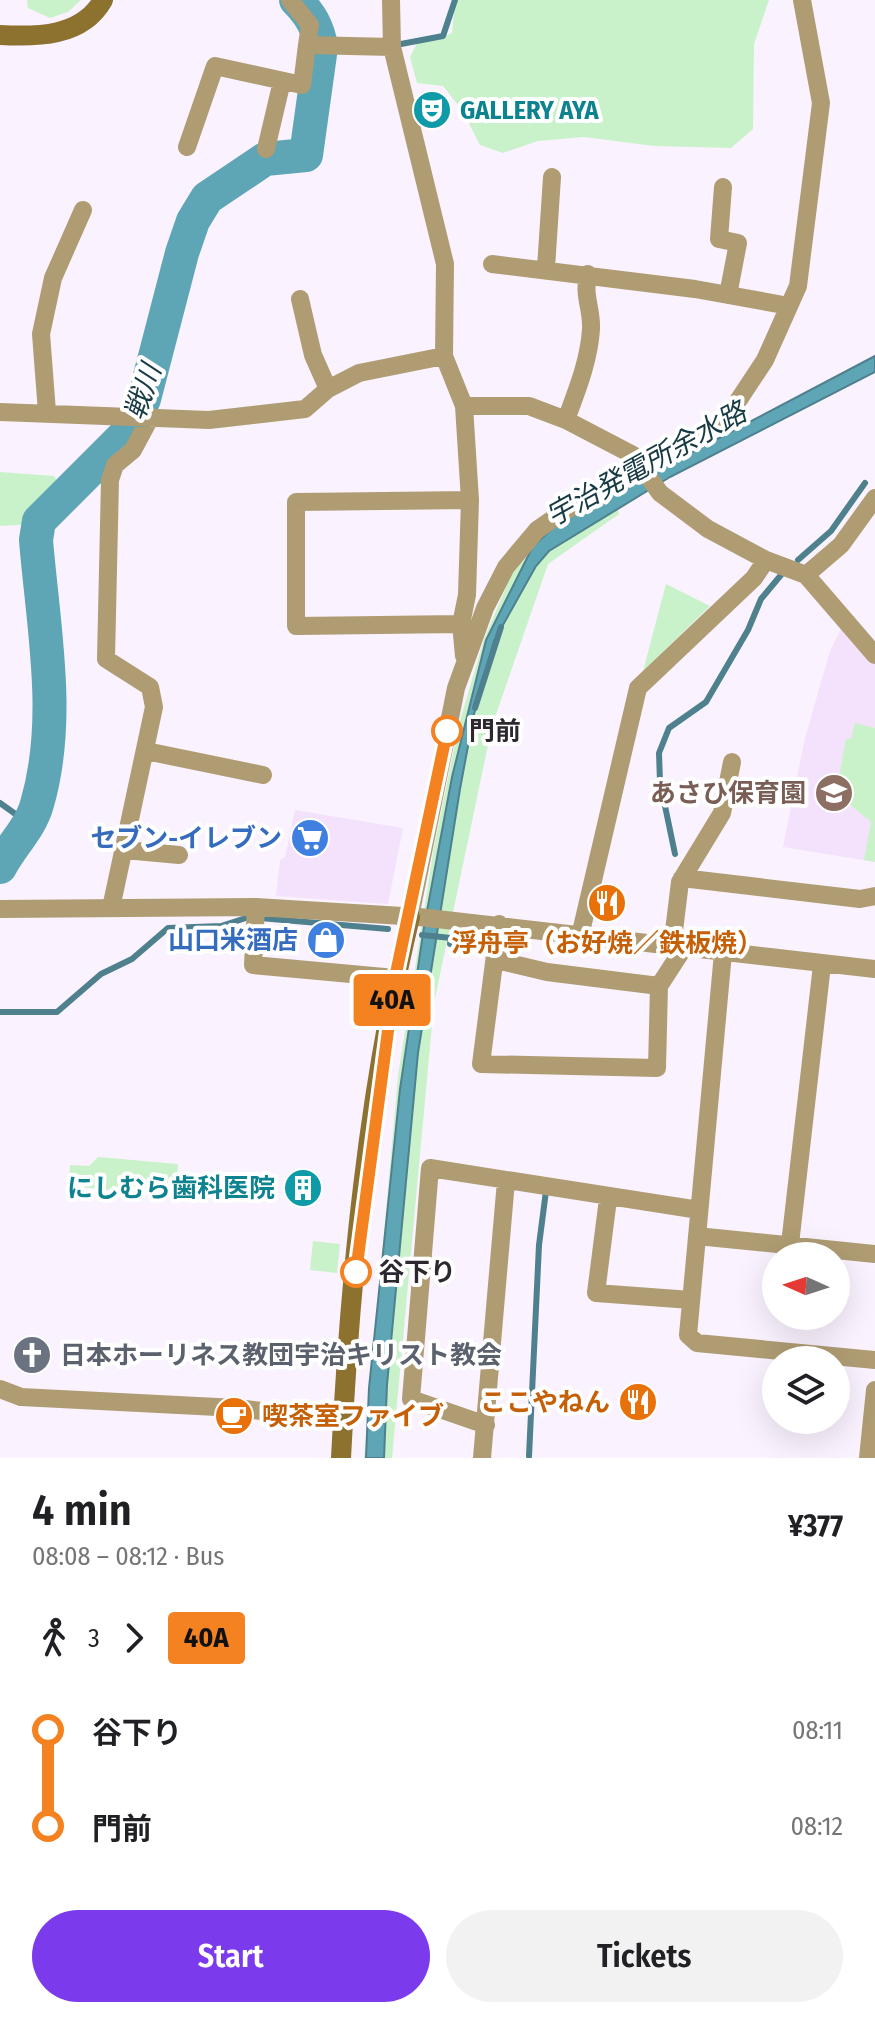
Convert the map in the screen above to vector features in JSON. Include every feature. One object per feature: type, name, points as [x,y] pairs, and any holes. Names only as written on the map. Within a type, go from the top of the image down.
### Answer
[{"type":"street","points":[[0,35],[50,36],[74,27],[97,10],[103,0]]},
{"type":"street","points":[[187,147],[215,66],[302,85],[316,45],[310,25],[290,0]]},
{"type":"street","points":[[391,0],[392,47],[445,264],[444,356],[464,406],[470,500],[467,595],[461,624],[464,659]]},
{"type":"street","points":[[341,1458],[366,1175],[395,978],[414,917],[464,659],[506,567],[537,530],[717,423],[732,410],[765,360],[798,286],[821,103],[802,0]]},
{"type":"street","points":[[316,45],[392,47]]},
{"type":"street","points":[[266,149],[282,81]]},
{"type":"street","points":[[546,268],[552,177]]},
{"type":"street","points":[[718,195],[719,239],[738,243],[728,295]]},
{"type":"street","points":[[47,412],[41,334],[53,278],[83,210]]},
{"type":"street","points":[[492,264],[546,268],[789,306]]},
{"type":"street","points":[[566,420],[588,357],[591,324],[584,292],[588,274]]},
{"type":"street","points":[[300,299],[313,355],[328,389]]},
{"type":"street","points":[[0,412],[209,420],[305,409],[328,389],[359,373],[444,356]]},
{"type":"street","points":[[464,406],[529,406],[566,420],[633,455],[660,493],[708,529],[766,560],[806,575],[875,655]]},
{"type":"street","points":[[111,908],[154,707],[150,687],[106,659],[110,480],[115,465],[133,450],[139,419]]},
{"type":"street","points":[[806,575],[841,545],[875,498]]},
{"type":"street","points":[[461,624],[296,626],[296,502],[470,500]]},
{"type":"street","points":[[580,936],[638,688],[754,578],[766,560]]},
{"type":"street","points":[[146,751],[263,775]]},
{"type":"street","points":[[499,924],[497,960],[481,1064],[657,1068],[659,986],[677,948],[682,878],[722,813],[732,762]]},
{"type":"street","points":[[125,850],[179,855]]},
{"type":"street","points":[[682,878],[860,899],[875,896]]},
{"type":"street","points":[[0,909],[111,908],[414,917],[499,924],[677,948],[875,969]]},
{"type":"street","points":[[256,914],[253,965],[395,978]]},
{"type":"street","points":[[723,953],[688,1335],[697,1343],[875,1360]]},
{"type":"street","points":[[497,960],[547,972],[659,986]]},
{"type":"street","points":[[790,1242],[822,965]]},
{"type":"street","points":[[486,1425],[411,1399],[430,1168],[506,1181],[554,1185],[608,1199],[699,1210]]},
{"type":"street","points":[[482,1458],[506,1181]]},
{"type":"street","points":[[608,1199],[596,1293],[691,1300]]},
{"type":"street","points":[[697,1236],[767,1242]]},
{"type":"street","points":[[850,1251],[875,1254]]},
{"type":"street","points":[[0,1389],[21,1397],[237,1408],[343,1421]]},
{"type":"street","points":[[868,1458],[875,1390]]},
{"type":"shaded area","name":"あさひ保育園","points":[[842,627],[875,663],[875,862],[783,847],[805,738],[830,651]]},
{"type":"shaded area","points":[[295,810],[403,828],[388,904],[276,896],[280,860],[285,857]]},
{"type":"green space","points":[[27,0],[81,0],[68,12],[50,18],[28,8]]},
{"type":"green space","points":[[455,0],[769,0],[754,44],[753,129],[731,148],[654,146],[584,137],[538,141],[503,153],[480,145],[462,110],[443,86],[417,83],[410,57],[418,41],[452,33]]},
{"type":"green space","points":[[0,472],[54,476],[62,488],[32,524],[0,526]]},
{"type":"green space","points":[[614,494],[619,514],[548,564],[492,726],[434,1003],[392,1458],[364,1458],[398,1076],[434,847],[459,724],[484,639],[513,571],[544,540]]},
{"type":"green space","points":[[666,584],[710,606],[643,671]]},
{"type":"green space","points":[[855,723],[875,728],[875,862],[864,860],[871,822],[836,793],[846,739],[851,739]]},
{"type":"green space","points":[[98,1157],[178,1164],[176,1196],[69,1186],[70,1165],[89,1166]]},
{"type":"green space","points":[[313,1241],[340,1244],[337,1273],[310,1270]]},
{"type":"water","points":[[875,356],[875,372],[670,477],[549,551],[536,566],[494,641],[474,714],[460,789],[418,1053],[387,1385],[384,1458],[366,1458],[369,1388],[400,1089],[424,927],[452,777],[486,640],[533,546],[561,521]]},
{"type":"waterway","name":"戦川","points":[[0,867],[34,812],[48,739],[48,672],[36,540],[39,521],[130,430],[144,399],[182,253],[193,221],[207,198],[265,159],[306,155],[321,47],[313,21],[296,0]]},
{"type":"waterway","points":[[401,44],[443,36],[455,0]]},
{"type":"waterway","points":[[798,560],[831,531],[865,483]]},
{"type":"waterway","points":[[675,854],[660,782],[659,753],[669,728],[706,702],[748,630],[761,599],[781,575]]},
{"type":"waterway","name":"宇治発電所余水路","points":[[475,708],[501,627]]},
{"type":"waterway","points":[[0,803],[28,823]]},
{"type":"waterway","points":[[0,1012],[57,1012],[101,974],[132,959],[168,928],[221,926],[249,917],[388,929]]},
{"type":"waterway","points":[[422,935],[451,938],[450,944]]},
{"type":"waterway","points":[[529,1456],[539,1245],[546,1191]]},
{"type":"bus line","name":"40A","points":[[356,1272],[366,1175],[395,978],[447,731]]},
{"type":"place","name":"GALLERY AYA","points":[[432,110]]},
{"type":"place","name":"門前","points":[[447,731]]},
{"type":"place","name":"あさひ保育園","points":[[834,793]]},
{"type":"place","name":"セブン-イレブン","points":[[310,838]]},
{"type":"place","name":"浮舟亭（お好焼／鉄板焼）","points":[[607,903]]},
{"type":"place","name":"山口米酒店","points":[[326,940]]},
{"type":"place","name":"にしむら歯科医院","points":[[303,1188]]},
{"type":"place","name":"谷下り","points":[[356,1272]]},
{"type":"place","name":"日本ホーリネス教団宇治キリスト教会","points":[[32,1355]]},
{"type":"place","name":"ここやねん","points":[[638,1402]]},
{"type":"place","name":"喫茶室ファイブ","points":[[234,1416]]}]
